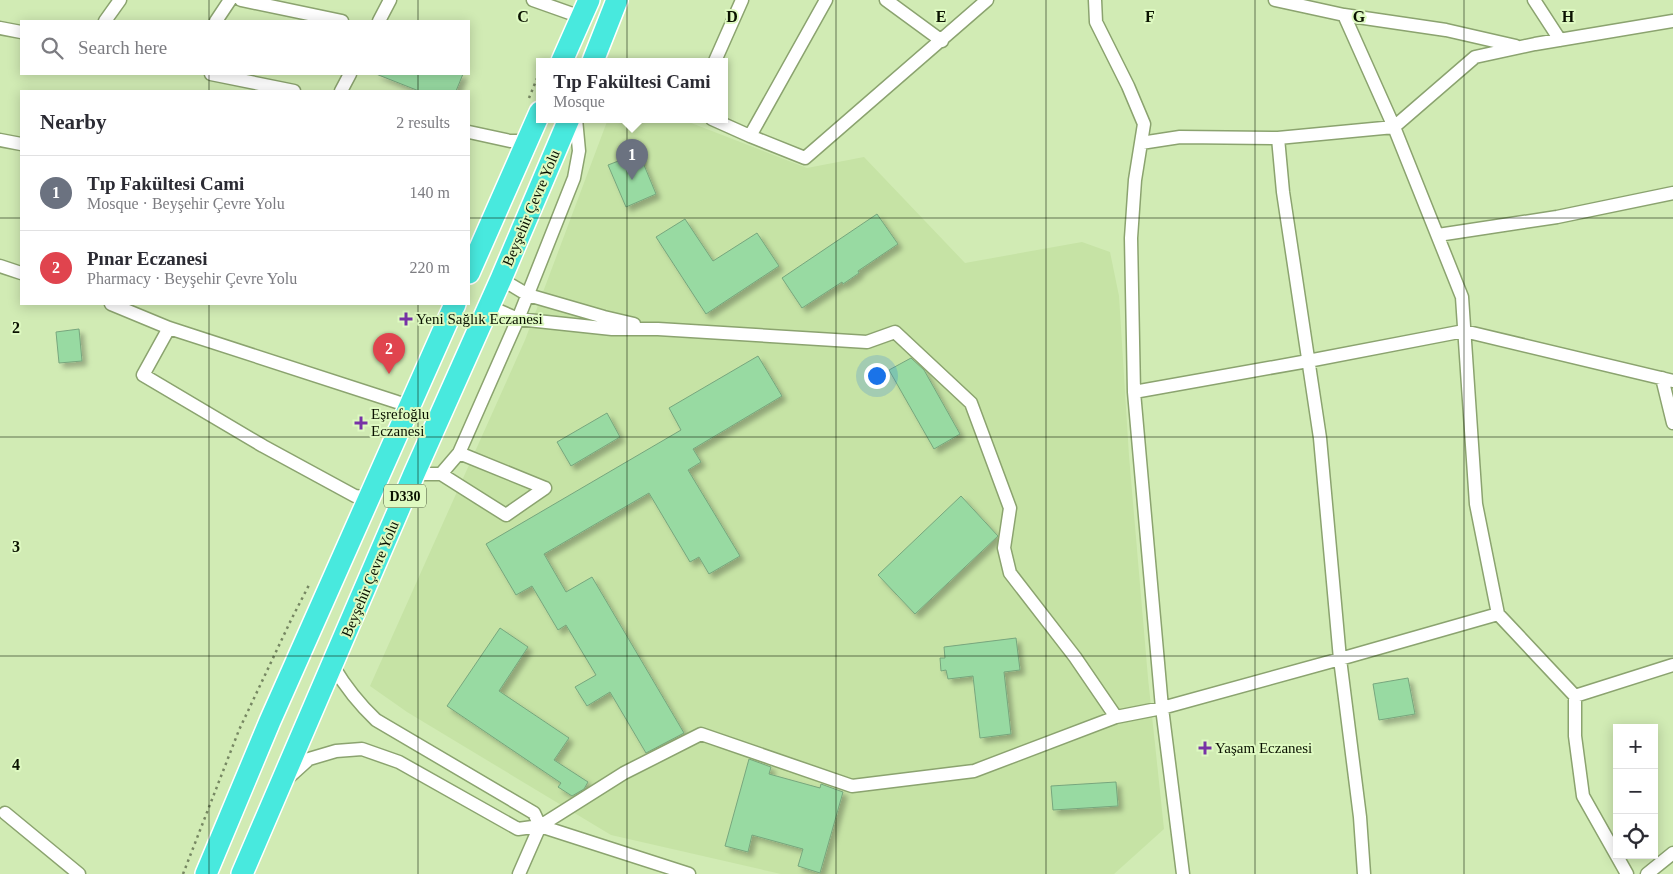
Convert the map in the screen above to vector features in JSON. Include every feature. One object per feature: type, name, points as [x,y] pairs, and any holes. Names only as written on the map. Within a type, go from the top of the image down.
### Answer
[{"type":"highway","points":[[594,58],[617,0]]},
{"type":"highway","points":[[563,58],[585,9]]},
{"type":"highway","name":"Beyşehir Çevre Yolu","points":[[470,269],[477,240],[536,121]]},
{"type":"highway","name":"Beyşehir Çevre Yolu","points":[[242,874],[567,123]]},
{"type":"highway","name":"D330","points":[[206,874],[270,721],[455,305]]},
{"type":"street","points":[[106,20],[120,0]]},
{"type":"street","points":[[217,20],[230,0]]},
{"type":"street","points":[[241,0],[337,20]]},
{"type":"street","points":[[380,20],[390,0]]},
{"type":"street","points":[[533,0],[585,9]]},
{"type":"street","points":[[716,58],[742,0]]},
{"type":"street","points":[[750,136],[826,0]]},
{"type":"street","points":[[886,0],[942,41]]},
{"type":"street","points":[[721,123],[805,158],[987,0]]},
{"type":"street","points":[[1095,0],[1096,22],[1128,86],[1144,124],[1135,180],[1130,238],[1134,392],[1162,708],[1183,874]]},
{"type":"street","points":[[1275,0],[1344,15],[1446,30],[1521,47]]},
{"type":"street","points":[[1323,0],[1331,12]]},
{"type":"street","points":[[1534,0],[1560,40]]},
{"type":"street","points":[[1344,15],[1394,127],[1462,296],[1476,504],[1498,614],[1575,696],[1575,736],[1583,796],[1627,874]]},
{"type":"street","points":[[1141,143],[1180,137],[1278,138],[1394,127],[1475,57],[1521,47],[1673,21]]},
{"type":"street","points":[[0,28],[20,32]]},
{"type":"street","points":[[216,75],[289,90]]},
{"type":"street","points":[[341,90],[349,75]]},
{"type":"street","points":[[441,474],[459,453],[518,319],[574,178],[579,151],[576,123]]},
{"type":"street","points":[[470,132],[510,142],[527,141]]},
{"type":"street","points":[[1278,138],[1283,192],[1320,438],[1340,659],[1360,817],[1364,874]]},
{"type":"street","points":[[0,140],[20,144]]},
{"type":"street","points":[[1438,235],[1556,217],[1673,193]]},
{"type":"street","points":[[0,266],[20,273]]},
{"type":"street","points":[[501,279],[528,294],[604,317],[658,329]]},
{"type":"street","points":[[113,305],[168,328],[388,400],[410,405]]},
{"type":"street","points":[[488,306],[518,319],[612,329],[658,329],[867,342],[895,332],[971,403],[1010,508],[1004,548],[1010,573],[1075,657],[1116,717]]},
{"type":"street","points":[[168,328],[143,375],[263,446],[356,496],[369,498]]},
{"type":"street","points":[[1134,392],[1464,331],[1668,379],[1673,423]]},
{"type":"street","points":[[414,474],[441,474],[506,515],[545,488],[459,453]]},
{"type":"street","points":[[280,785],[309,759],[336,752],[362,750],[399,762],[518,830],[540,826],[624,773],[701,734],[852,786],[974,770],[1116,717],[1162,708],[1498,614]]},
{"type":"street","points":[[1575,696],[1673,665]]},
{"type":"street","points":[[333,666],[345,687],[376,720],[534,813],[540,826],[689,874]]},
{"type":"street","points":[[5,813],[79,874]]},
{"type":"street","points":[[519,874],[540,826]]},
{"type":"street","points":[[1647,874],[1673,853]]},
{"type":"shaded area","points":[[606,123],[691,123],[807,168],[864,157],[965,263],[1082,242],[1110,252],[1119,296],[1129,456],[1148,678],[1164,829],[1114,874],[781,874],[611,835],[407,712],[370,686],[525,340]]},
{"type":"building","points":[[379,75],[463,75],[456,90],[416,90]]},
{"type":"building","points":[[639,153],[656,194],[626,207],[608,165]]},
{"type":"building","points":[[877,214],[898,244],[858,271],[859,273],[843,284],[842,282],[802,308],[782,278]]},
{"type":"building","points":[[685,219],[713,261],[757,233],[779,266],[706,314],[656,237]]},
{"type":"building","points":[[79,329],[82,361],[59,363],[56,332]]},
{"type":"building","points":[[758,356],[782,396],[693,449],[701,462],[688,470],[740,556],[709,574],[699,557],[690,562],[649,493],[544,554],[566,592],[592,577],[684,733],[646,753],[610,692],[587,706],[575,687],[596,675],[566,625],[558,630],[532,586],[516,595],[486,544],[681,430],[669,408]]},
{"type":"building","points":[[911,358],[924,370],[960,434],[934,449],[889,370]]},
{"type":"building","points":[[607,413],[620,437],[571,466],[557,442]]},
{"type":"building","points":[[961,496],[998,536],[915,614],[878,575]]},
{"type":"building","points":[[500,628],[528,647],[499,691],[569,738],[554,760],[588,782],[584,789],[572,796],[558,787],[561,783],[447,706]]},
{"type":"building","points":[[1016,638],[1020,670],[1004,672],[1011,734],[980,738],[973,676],[948,679],[946,670],[941,671],[940,658],[945,658],[944,647]]},
{"type":"building","points":[[1408,678],[1415,714],[1379,720],[1373,684]]},
{"type":"building","points":[[749,759],[771,767],[769,774],[820,788],[821,784],[843,792],[820,873],[798,866],[803,849],[752,835],[748,852],[725,846]]},
{"type":"building","points":[[1116,782],[1118,806],[1053,810],[1051,786]]},
{"type":"place","name":"Tıp Fakültesi Cami","points":[[632,180]]},
{"type":"place","name":"Yeni Sağlık Eczanesi","points":[[406,319]]},
{"type":"place","name":"Pınar Eczanesi","points":[[389,374]]},
{"type":"place","name":"Eşrefoğlu Eczanesi","points":[[361,423]]},
{"type":"place","name":"Yaşam Eczanesi","points":[[1205,748]]}]
